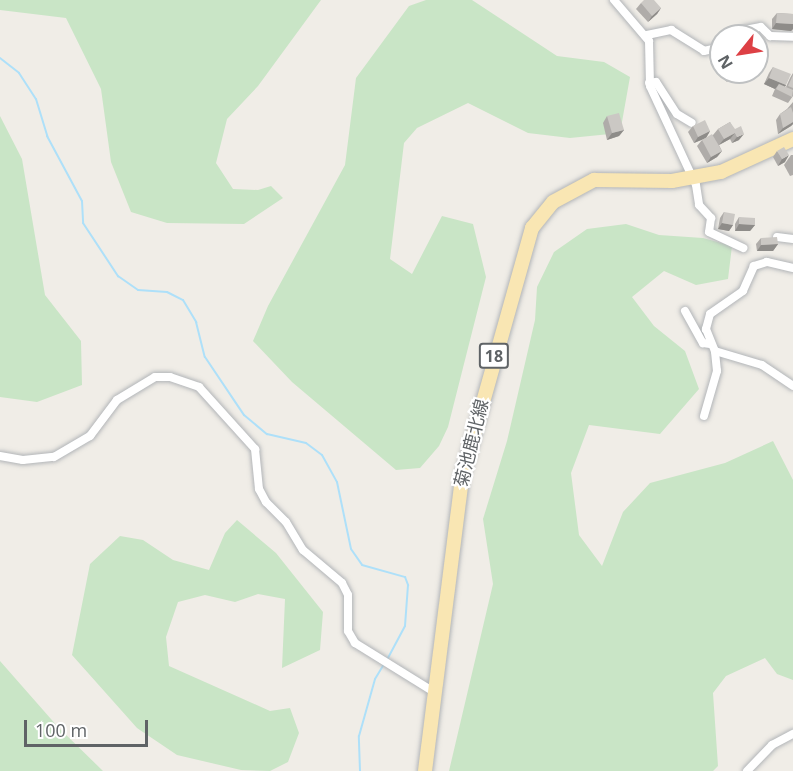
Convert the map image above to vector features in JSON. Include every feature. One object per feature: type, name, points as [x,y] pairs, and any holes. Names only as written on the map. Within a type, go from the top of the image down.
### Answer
[{"type":"main road","name":"菊池鹿北線","points":[[425,771],[462,477],[532,228],[553,202],[594,180],[692,178],[741,165],[793,139]]},
{"type":"street","points":[[614,0],[647,35],[649,83],[692,178],[699,205],[711,218],[712,236],[744,248]]},
{"type":"street","points":[[647,35],[671,30],[704,51],[709,50]]},
{"type":"street","points":[[769,35],[793,37]]},
{"type":"street","points":[[649,83],[656,82],[677,114],[692,123]]},
{"type":"street","points":[[777,237],[793,239]]},
{"type":"street","points":[[704,416],[717,371],[706,329],[710,314],[736,298],[754,266],[767,262],[793,268]]},
{"type":"street","points":[[685,311],[703,343],[762,365],[793,386]]},
{"type":"street","points":[[0,456],[22,460],[54,457],[90,436],[117,400],[155,377],[171,377],[199,387],[255,449],[259,489],[266,502],[286,522],[303,550],[342,583],[348,595],[348,631],[355,643],[434,692]]},
{"type":"street","points":[[747,771],[772,745],[793,734]]},
{"type":"green space","points":[[0,0],[321,0],[258,86],[227,119],[216,163],[233,189],[258,190],[271,186],[283,198],[244,224],[167,223],[131,212],[111,162],[101,89],[66,18],[0,10]]},
{"type":"green space","points":[[426,0],[472,0],[557,56],[604,62],[630,77],[620,133],[570,138],[528,133],[468,103],[417,128],[404,143],[390,259],[412,274],[442,216],[473,224],[486,277],[448,427],[439,446],[420,468],[396,470],[292,382],[253,341],[268,306],[345,165],[356,78],[409,6]]},
{"type":"green space","points":[[0,116],[22,159],[45,295],[81,341],[82,385],[37,402],[0,397]]},
{"type":"green space","points":[[626,224],[659,235],[703,238],[732,246],[728,279],[696,285],[664,271],[632,297],[654,326],[685,351],[699,389],[660,434],[589,425],[571,473],[579,535],[602,566],[623,512],[650,483],[725,463],[773,441],[793,480],[793,680],[777,674],[765,658],[726,676],[713,693],[718,766],[713,771],[449,771],[493,584],[483,519],[507,441],[535,320],[537,287],[554,252],[587,229]]},
{"type":"green space","points":[[237,520],[276,553],[323,612],[320,650],[282,668],[285,599],[258,594],[235,602],[205,595],[178,602],[166,637],[169,666],[270,711],[290,708],[299,733],[288,762],[270,771],[241,770],[177,755],[137,728],[72,655],[90,564],[120,536],[143,540],[173,560],[209,570],[225,533]]},
{"type":"green space","points":[[0,661],[58,727],[103,771],[0,771]]},
{"type":"building","points":[[644,0],[654,0],[661,8],[652,16],[641,3]]},
{"type":"building","points":[[777,13],[793,14],[793,24],[776,23]]},
{"type":"building","points":[[773,67],[791,74],[786,85],[769,78]]},
{"type":"building","points":[[793,75],[793,88],[788,86]]},
{"type":"building","points":[[779,84],[793,90],[792,97],[776,89]]},
{"type":"building","points":[[791,107],[793,122],[783,128],[780,114]]},
{"type":"building","points":[[619,113],[624,130],[612,133],[607,116]]},
{"type":"building","points":[[705,120],[710,131],[698,137],[693,126]]},
{"type":"building","points":[[730,122],[735,129],[741,126],[744,134],[737,137],[735,133],[724,139],[718,129]]},
{"type":"building","points":[[712,134],[722,151],[711,157],[702,140]]},
{"type":"building","points":[[784,147],[789,155],[782,159],[777,151]]},
{"type":"building","points":[[724,212],[735,214],[733,225],[722,223]]},
{"type":"building","points":[[739,217],[755,218],[755,225],[739,224]]},
{"type":"building","points":[[777,237],[778,244],[761,245],[761,238]]},
{"type":"waterway","points":[[0,58],[19,73],[36,99],[47,136],[82,201],[83,223],[118,276],[138,290],[167,292],[183,300],[196,322],[205,357],[244,415],[267,434],[306,443],[322,455],[337,482],[351,549],[362,565],[405,577],[408,585],[405,626],[387,660]]},
{"type":"waterway","points":[[360,771],[359,736],[375,679],[384,664]]}]
